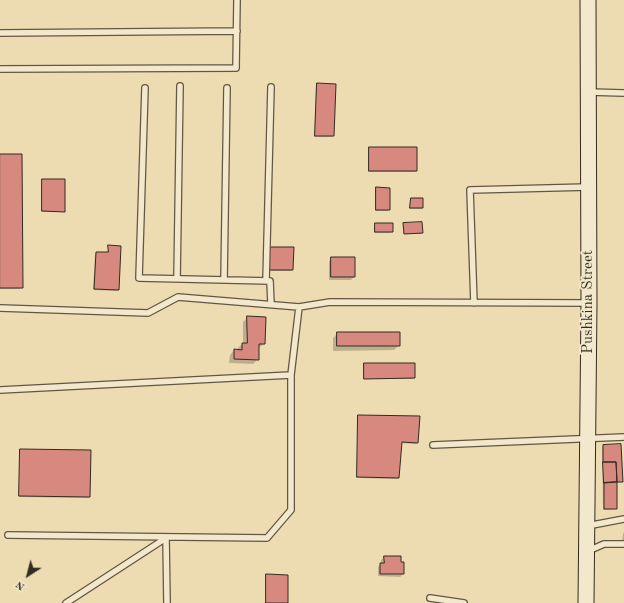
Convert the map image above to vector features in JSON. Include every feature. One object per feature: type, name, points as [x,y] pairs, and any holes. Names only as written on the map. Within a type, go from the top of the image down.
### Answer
[{"type":"main road","name":"Pushkina Street","points":[[586,603],[589,303],[588,0]]},
{"type":"lane","points":[[0,69],[236,68],[237,0]]},
{"type":"lane","points":[[0,33],[237,31]]},
{"type":"lane","points":[[177,279],[180,86]]},
{"type":"lane","points":[[266,281],[271,87]]},
{"type":"lane","points":[[145,88],[139,278],[270,281],[271,304]]},
{"type":"lane","points":[[224,280],[227,88]]},
{"type":"lane","points":[[588,92],[624,93]]},
{"type":"lane","points":[[474,303],[470,190],[588,187]]},
{"type":"lane","points":[[0,308],[148,313],[178,297],[299,307],[330,302],[589,303]]},
{"type":"lane","points":[[8,535],[267,538],[291,510],[291,375],[299,307]]},
{"type":"lane","points":[[0,390],[291,375]]},
{"type":"lane","points":[[433,445],[624,437]]},
{"type":"lane","points":[[586,526],[624,519]]},
{"type":"lane","points":[[66,603],[166,538]]},
{"type":"lane","points":[[166,538],[167,603]]},
{"type":"lane","points":[[586,551],[604,544],[624,544]]},
{"type":"lane","points":[[430,598],[464,603]]},
{"type":"building","points":[[317,83],[336,84],[334,136],[315,136]]},
{"type":"building","points":[[369,147],[417,147],[417,171],[369,171]]},
{"type":"building","points":[[0,154],[22,154],[23,288],[0,288]]},
{"type":"building","points":[[42,179],[65,179],[65,212],[42,211]]},
{"type":"building","points":[[376,187],[390,188],[390,210],[376,210]]},
{"type":"building","points":[[411,198],[423,198],[423,208],[410,208]]},
{"type":"building","points":[[422,222],[423,233],[404,234],[403,223]]},
{"type":"building","points":[[375,223],[393,223],[393,232],[375,232]]},
{"type":"building","points":[[108,245],[121,246],[119,290],[94,289],[96,252],[108,252]]},
{"type":"building","points":[[270,247],[294,247],[293,270],[269,270]]},
{"type":"building","points":[[331,257],[355,257],[355,277],[331,277]]},
{"type":"building","points":[[247,316],[266,317],[265,344],[259,344],[259,360],[234,359],[234,349],[242,350],[242,343],[247,343]]},
{"type":"building","points":[[337,332],[400,332],[400,346],[337,346]]},
{"type":"building","points":[[364,363],[415,363],[415,378],[364,379]]},
{"type":"building","points":[[358,415],[420,416],[418,443],[402,442],[399,478],[357,477]]},
{"type":"building","points":[[621,444],[623,482],[617,482],[616,462],[603,462],[603,445]]},
{"type":"building","points":[[20,449],[91,450],[90,497],[19,496]]},
{"type":"building","points":[[603,462],[616,462],[617,482],[604,483]]},
{"type":"building","points":[[617,482],[617,509],[604,509],[604,483]]},
{"type":"building","points":[[384,556],[401,556],[401,562],[404,562],[404,574],[380,574],[380,563],[384,563]]},
{"type":"building","points":[[266,574],[288,575],[288,603],[266,603]]}]
